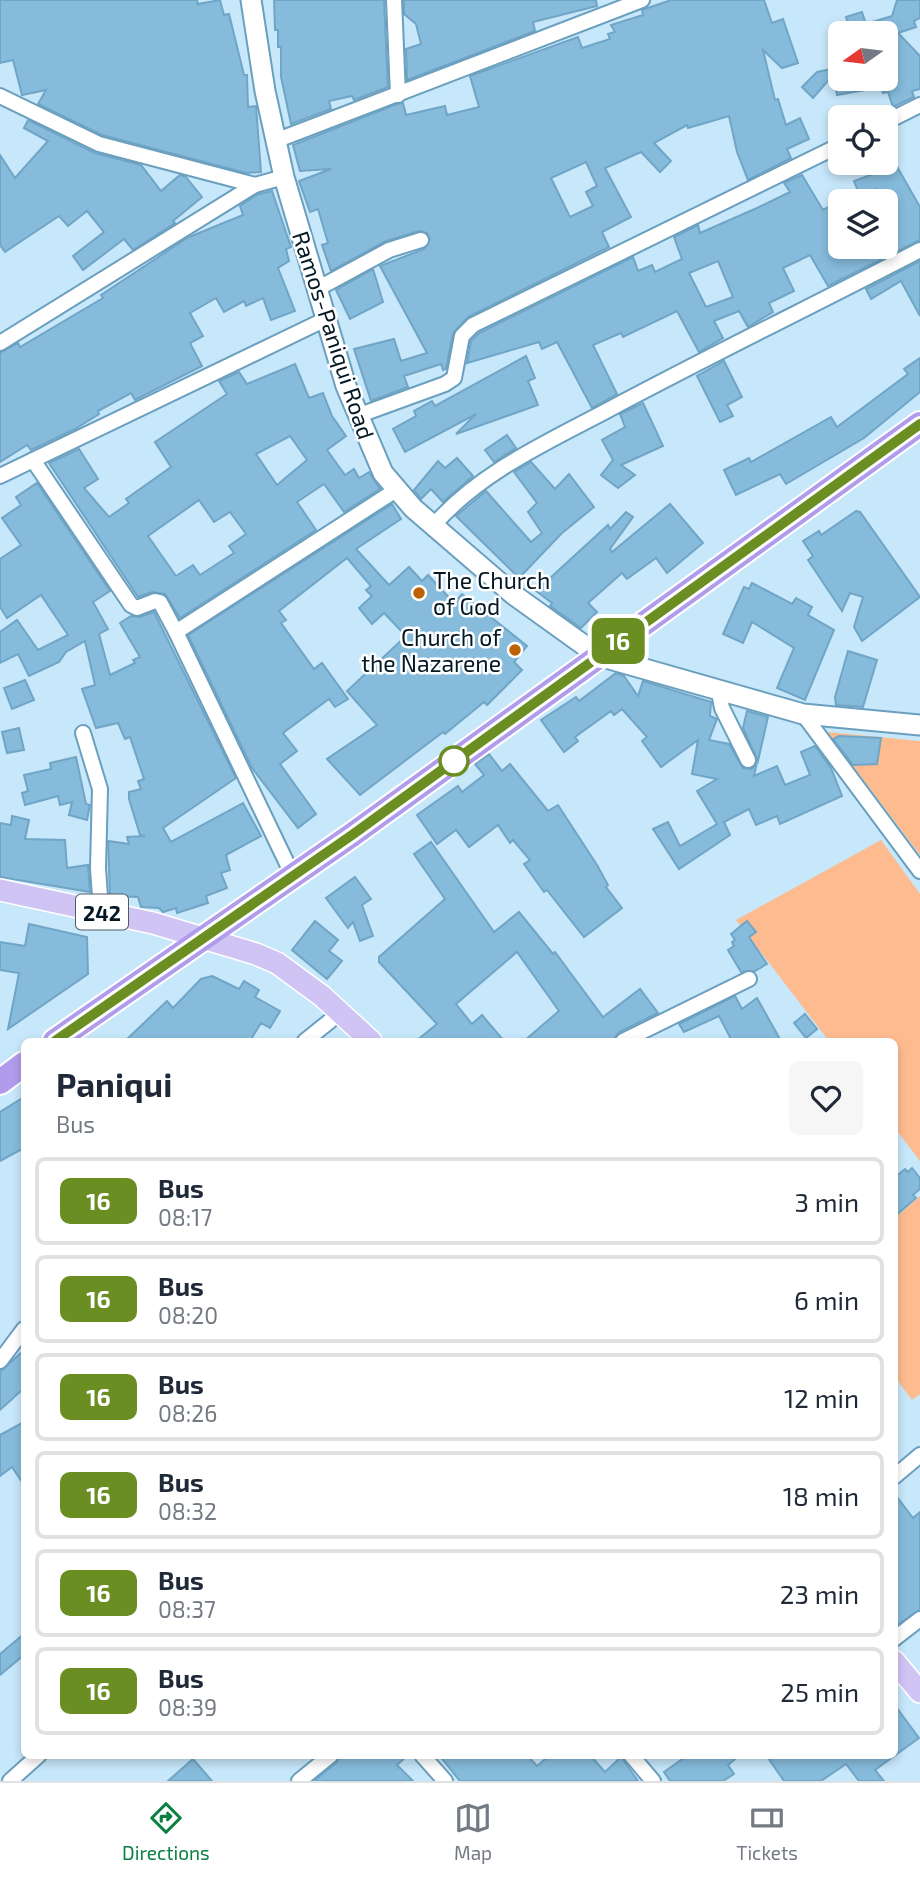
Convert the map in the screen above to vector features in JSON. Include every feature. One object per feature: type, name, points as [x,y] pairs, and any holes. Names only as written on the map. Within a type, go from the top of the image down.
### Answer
[{"type":"highway","points":[[59,1038],[293,876],[920,424]]},
{"type":"highway","points":[[0,1082],[21,1066]]},
{"type":"main road","name":"Ramos-Paniqui Road","points":[[251,0],[275,141],[317,289],[357,416],[378,463],[397,490],[433,526],[542,617],[599,656],[803,714],[920,725]]},
{"type":"main road","name":"242","points":[[0,890],[203,936],[277,963],[341,1012],[368,1038]]},
{"type":"main road","points":[[898,1666],[920,1692]]},
{"type":"street","points":[[394,0],[398,95]]},
{"type":"street","points":[[275,141],[398,95],[453,70],[642,0]]},
{"type":"street","points":[[0,96],[99,144],[255,185]]},
{"type":"street","points":[[898,116],[920,105]]},
{"type":"street","points":[[357,416],[445,384],[454,378],[462,336],[473,326],[828,151]]},
{"type":"street","points":[[0,343],[255,185],[284,177]]},
{"type":"street","points":[[317,289],[389,250],[421,240]]},
{"type":"street","points":[[433,526],[461,496],[500,468],[687,367],[920,250]]},
{"type":"street","points":[[0,476],[326,319]]},
{"type":"street","points":[[33,460],[131,605],[137,608],[155,601],[160,603],[293,876]]},
{"type":"street","points":[[176,632],[397,490]]},
{"type":"street","points":[[719,692],[722,708],[748,760]]},
{"type":"street","points":[[803,714],[920,871]]},
{"type":"street","points":[[83,733],[100,789],[98,868],[101,911]]},
{"type":"street","points":[[629,1038],[749,979]]},
{"type":"street","points":[[309,1038],[341,1012]]},
{"type":"street","points":[[0,1361],[21,1333]]},
{"type":"street","points":[[898,1474],[920,1455]]},
{"type":"street","points":[[898,1636],[920,1619]]},
{"type":"street","points":[[10,1781],[35,1759]]},
{"type":"street","points":[[299,1781],[326,1759]]},
{"type":"street","points":[[426,1759],[445,1781]]},
{"type":"street","points":[[634,1759],[653,1781]]},
{"type":"shaded area","points":[[827,732],[920,741],[920,855]]},
{"type":"shaded area","points":[[881,840],[920,894],[920,1161],[898,1132],[898,1038],[827,1038],[736,920]]},
{"type":"shaded area","points":[[920,1196],[920,1394],[912,1400],[898,1381],[898,1215]]},
{"type":"building","points":[[0,0],[197,0],[198,4],[220,0],[224,15],[229,14],[244,75],[247,75],[248,107],[256,106],[261,172],[246,173],[102,135],[38,104],[46,90],[22,95],[13,60],[0,63]]},
{"type":"building","points":[[274,0],[384,0],[388,87],[354,100],[352,96],[329,101],[331,109],[291,124],[281,77],[281,47],[278,47],[278,30],[275,30]]},
{"type":"building","points":[[404,0],[596,0],[597,6],[533,22],[535,31],[407,80],[406,49],[421,44],[416,24],[404,14]]},
{"type":"building","points":[[671,0],[764,0],[772,23],[783,19],[798,63],[782,68],[763,50],[775,100],[778,99],[786,125],[800,118],[809,139],[787,149],[791,158],[748,180],[737,152],[729,116],[688,128],[687,125],[654,143],[671,161],[660,172],[641,152],[605,168],[631,217],[602,232],[609,247],[468,317],[453,333],[446,369],[443,370],[441,364],[404,376],[408,387],[371,401],[354,349],[394,339],[401,361],[427,353],[380,266],[424,249],[430,238],[427,233],[419,231],[386,241],[331,271],[322,245],[328,243],[318,209],[310,212],[299,181],[331,169],[300,171],[293,145],[397,104],[403,103],[406,115],[445,106],[447,115],[479,107],[470,76],[578,37],[582,48],[610,39],[608,34],[615,32],[611,25],[643,15],[642,10]],"holes":[[[586,162],[597,186],[586,192],[593,206],[570,217],[551,178]]]},
{"type":"building","points":[[897,0],[920,0],[920,18],[914,21],[916,27],[898,33],[898,21],[876,21],[892,16]]},
{"type":"building","points":[[862,12],[865,21],[847,21],[846,17]]},
{"type":"building","points":[[898,33],[920,56],[920,89],[912,91],[914,97],[897,105],[892,105],[888,92],[882,91],[898,91]]},
{"type":"building","points":[[828,70],[828,81],[813,98],[802,87],[817,72]]},
{"type":"building","points":[[836,91],[859,91],[837,95]]},
{"type":"building","points":[[28,120],[95,153],[141,165],[161,191],[180,175],[186,177],[202,197],[173,221],[175,223],[133,250],[124,239],[83,270],[73,256],[104,232],[87,211],[68,226],[59,216],[5,252],[0,245],[0,155],[15,178],[48,141],[24,128]]},
{"type":"building","points":[[898,168],[920,207],[920,240],[898,251],[898,189],[857,189],[854,181],[870,175],[898,175]]},
{"type":"building","points":[[802,175],[823,210],[828,207],[828,259],[882,259],[828,286],[810,255],[783,268],[794,291],[769,303],[773,312],[748,327],[739,311],[714,321],[723,338],[699,352],[677,311],[623,337],[621,333],[593,345],[617,394],[592,408],[557,342],[542,349],[539,342],[467,363],[471,341],[479,333],[633,257],[638,271],[652,265],[655,272],[682,259],[674,237],[698,225],[700,233],[757,208],[790,192],[784,183]],"holes":[[[718,261],[733,297],[706,307],[689,273]]]},
{"type":"building","points":[[272,191],[291,247],[286,249],[289,261],[278,268],[295,311],[271,320],[263,298],[246,306],[244,301],[224,312],[216,298],[190,313],[203,336],[190,343],[202,366],[135,400],[131,393],[98,411],[99,414],[75,429],[31,450],[27,445],[0,462],[0,353],[18,343],[20,347],[103,298],[101,295],[187,238],[243,215],[240,206],[256,195]]},
{"type":"building","points":[[920,261],[920,316],[901,281],[871,299],[866,289]]},
{"type":"building","points":[[373,269],[383,302],[350,319],[336,290]]},
{"type":"building","points":[[526,356],[535,378],[528,381],[538,405],[456,434],[476,414],[405,452],[393,429],[416,416],[414,411],[432,401],[435,406]]},
{"type":"building","points":[[920,358],[920,392],[864,438],[786,484],[780,474],[736,495],[724,470],[749,458],[751,462],[831,417],[837,427],[908,374],[904,369]]},
{"type":"building","points":[[724,361],[742,397],[727,405],[733,416],[720,422],[697,376]]},
{"type":"building","points":[[295,364],[309,398],[323,393],[332,416],[346,436],[327,450],[345,475],[354,469],[359,478],[369,472],[380,489],[344,512],[324,484],[297,502],[316,530],[180,618],[165,594],[152,592],[138,597],[49,463],[79,449],[98,479],[84,488],[109,517],[129,503],[126,499],[171,467],[155,442],[227,394],[219,381],[239,372],[247,384]],"holes":[[[290,436],[307,460],[277,485],[256,454]],[[199,500],[214,522],[230,512],[246,534],[229,546],[234,553],[200,575],[193,565],[176,576],[148,536]]]},
{"type":"building","points":[[643,403],[663,446],[621,465],[635,475],[618,488],[601,475],[613,460],[602,440],[625,427],[620,414]]},
{"type":"building","points":[[507,435],[516,448],[494,462],[485,450]]},
{"type":"building","points":[[457,458],[473,476],[443,502],[431,489],[421,499],[414,490],[438,461],[445,468]]},
{"type":"building","points":[[531,462],[555,489],[569,474],[594,507],[562,533],[519,578],[456,516],[486,491],[531,542],[542,533],[528,512],[537,503],[514,472]]},
{"type":"building","points":[[37,483],[110,591],[93,602],[108,629],[99,634],[110,675],[135,663],[133,660],[140,657],[120,623],[131,616],[140,617],[154,612],[236,778],[163,828],[171,842],[243,803],[261,836],[226,855],[230,870],[221,873],[227,888],[206,896],[208,903],[177,913],[176,908],[163,912],[159,908],[141,907],[138,897],[110,896],[108,841],[129,844],[127,837],[145,836],[140,835],[129,799],[129,792],[141,789],[138,781],[144,779],[130,737],[125,739],[118,723],[96,728],[82,689],[95,685],[85,641],[66,652],[59,662],[29,676],[18,654],[0,663],[0,632],[17,620],[38,650],[68,635],[41,595],[7,618],[0,607],[0,559],[21,545],[2,518],[21,505],[16,497]]},
{"type":"building","points":[[392,504],[401,519],[356,549],[389,585],[409,567],[422,581],[428,575],[454,603],[462,594],[527,646],[514,662],[522,670],[487,705],[484,702],[445,734],[443,732],[360,795],[327,759],[377,725],[347,691],[406,636],[384,613],[372,624],[359,608],[372,596],[366,590],[371,586],[347,558],[279,611],[286,620],[281,623],[314,669],[322,663],[348,699],[335,707],[329,699],[283,733],[297,751],[280,764],[316,814],[298,828],[252,768],[188,635]]},
{"type":"building","points":[[670,504],[703,543],[667,573],[656,558],[627,579],[622,573],[588,603],[597,612],[581,628],[550,606],[552,603],[536,591],[608,525],[610,529],[626,512],[633,517],[610,549],[612,552]]},
{"type":"building","points":[[856,511],[860,512],[920,597],[862,641],[854,627],[863,597],[850,593],[842,611],[808,560],[813,556],[803,541],[819,531],[821,535]]},
{"type":"building","points":[[752,583],[792,604],[796,598],[812,607],[808,615],[834,630],[805,700],[777,688],[794,648],[752,622],[743,643],[723,634],[744,587],[749,589]]},
{"type":"building","points":[[848,651],[877,660],[863,707],[836,705],[835,697]]},
{"type":"building","points":[[616,673],[624,676],[638,696],[643,681],[711,702],[710,716],[717,719],[709,740],[729,744],[743,768],[752,769],[757,762],[754,776],[777,766],[785,785],[810,775],[801,752],[815,746],[831,768],[842,796],[780,824],[777,816],[756,825],[749,809],[724,822],[730,835],[679,869],[653,829],[668,822],[680,846],[717,824],[697,791],[717,779],[692,774],[698,740],[661,767],[642,741],[647,737],[622,709],[614,715],[611,711],[575,737],[578,741],[564,752],[541,720],[576,697],[579,701]]},
{"type":"building","points":[[25,680],[34,700],[12,709],[4,688]]},
{"type":"building","points":[[747,711],[768,717],[758,761],[743,728]]},
{"type":"building","points":[[19,728],[24,750],[7,753],[2,732]]},
{"type":"building","points":[[839,736],[881,738],[877,764],[853,765],[833,739]]},
{"type":"building","points":[[489,754],[502,771],[510,764],[548,811],[558,805],[597,865],[608,885],[606,887],[622,908],[584,937],[547,890],[544,892],[524,864],[530,860],[513,840],[510,843],[498,825],[469,847],[456,830],[437,844],[417,815],[458,786],[462,792],[484,775],[475,764]]},
{"type":"building","points":[[76,757],[86,804],[90,805],[87,820],[69,815],[72,802],[60,805],[58,796],[25,805],[22,793],[28,791],[24,775],[51,769],[50,763]]},
{"type":"building","points":[[12,816],[29,820],[25,839],[65,840],[67,868],[88,865],[90,892],[0,877],[0,823],[11,825]]},
{"type":"building","points":[[431,842],[494,932],[519,912],[553,954],[555,952],[603,1017],[640,989],[658,1013],[619,1032],[615,1038],[528,1038],[559,1011],[517,952],[456,1004],[472,1024],[482,1015],[501,1038],[420,1038],[437,1024],[379,962],[379,957],[445,899],[414,854]]},
{"type":"building","points":[[355,877],[371,899],[362,905],[373,936],[360,941],[353,922],[348,928],[326,898]]},
{"type":"building","points":[[315,921],[338,940],[329,951],[342,961],[327,979],[292,950]]},
{"type":"building","points":[[747,921],[756,932],[749,937],[767,964],[755,971],[741,972],[728,950],[734,946],[732,942],[735,940],[731,934]]},
{"type":"building","points":[[29,924],[87,937],[88,974],[8,1029],[19,973],[0,970],[0,942],[25,946]]},
{"type":"building","points":[[212,976],[239,989],[244,981],[259,990],[255,997],[280,1011],[270,1028],[261,1023],[252,1038],[128,1038],[167,1001],[173,1008],[201,979]]},
{"type":"building","points":[[735,996],[742,1009],[757,998],[779,1038],[730,1038],[719,1016],[684,1032],[679,1024]]},
{"type":"building","points":[[805,1014],[817,1029],[806,1038],[794,1023]]},
{"type":"building","points":[[21,1099],[21,1150],[0,1161],[0,1112]]},
{"type":"building","points":[[912,1168],[920,1178],[920,1189],[913,1195],[916,1198],[898,1214],[898,1175],[905,1169],[908,1172]]},
{"type":"building","points":[[21,1353],[21,1391],[0,1410],[0,1372]]},
{"type":"building","points":[[21,1424],[21,1480],[12,1467],[0,1476],[0,1435]]},
{"type":"building","points":[[898,1498],[913,1518],[920,1512],[920,1610],[898,1624]]},
{"type":"building","points":[[21,1636],[21,1658],[0,1675],[0,1654]]},
{"type":"building","points":[[898,1709],[919,1738],[898,1753]]},
{"type":"building","points":[[193,1759],[212,1781],[168,1781]]},
{"type":"building","points":[[338,1759],[404,1759],[397,1765],[413,1781],[314,1781]]},
{"type":"building","points":[[442,1759],[531,1759],[537,1766],[545,1759],[594,1759],[605,1772],[619,1759],[622,1759],[638,1781],[460,1781]]},
{"type":"building","points":[[682,1759],[735,1759],[728,1765],[734,1774],[723,1781],[670,1781],[664,1772]]},
{"type":"building","points":[[769,1759],[890,1759],[875,1770],[884,1781],[859,1781],[846,1764],[821,1781],[784,1781]]},
{"type":"bus line","name":"16","points":[[59,1038],[352,835],[920,424]]},
{"type":"place","name":"The Church of God","points":[[419,593]]},
{"type":"place","name":"Church of the Nazarene","points":[[515,650]]}]
